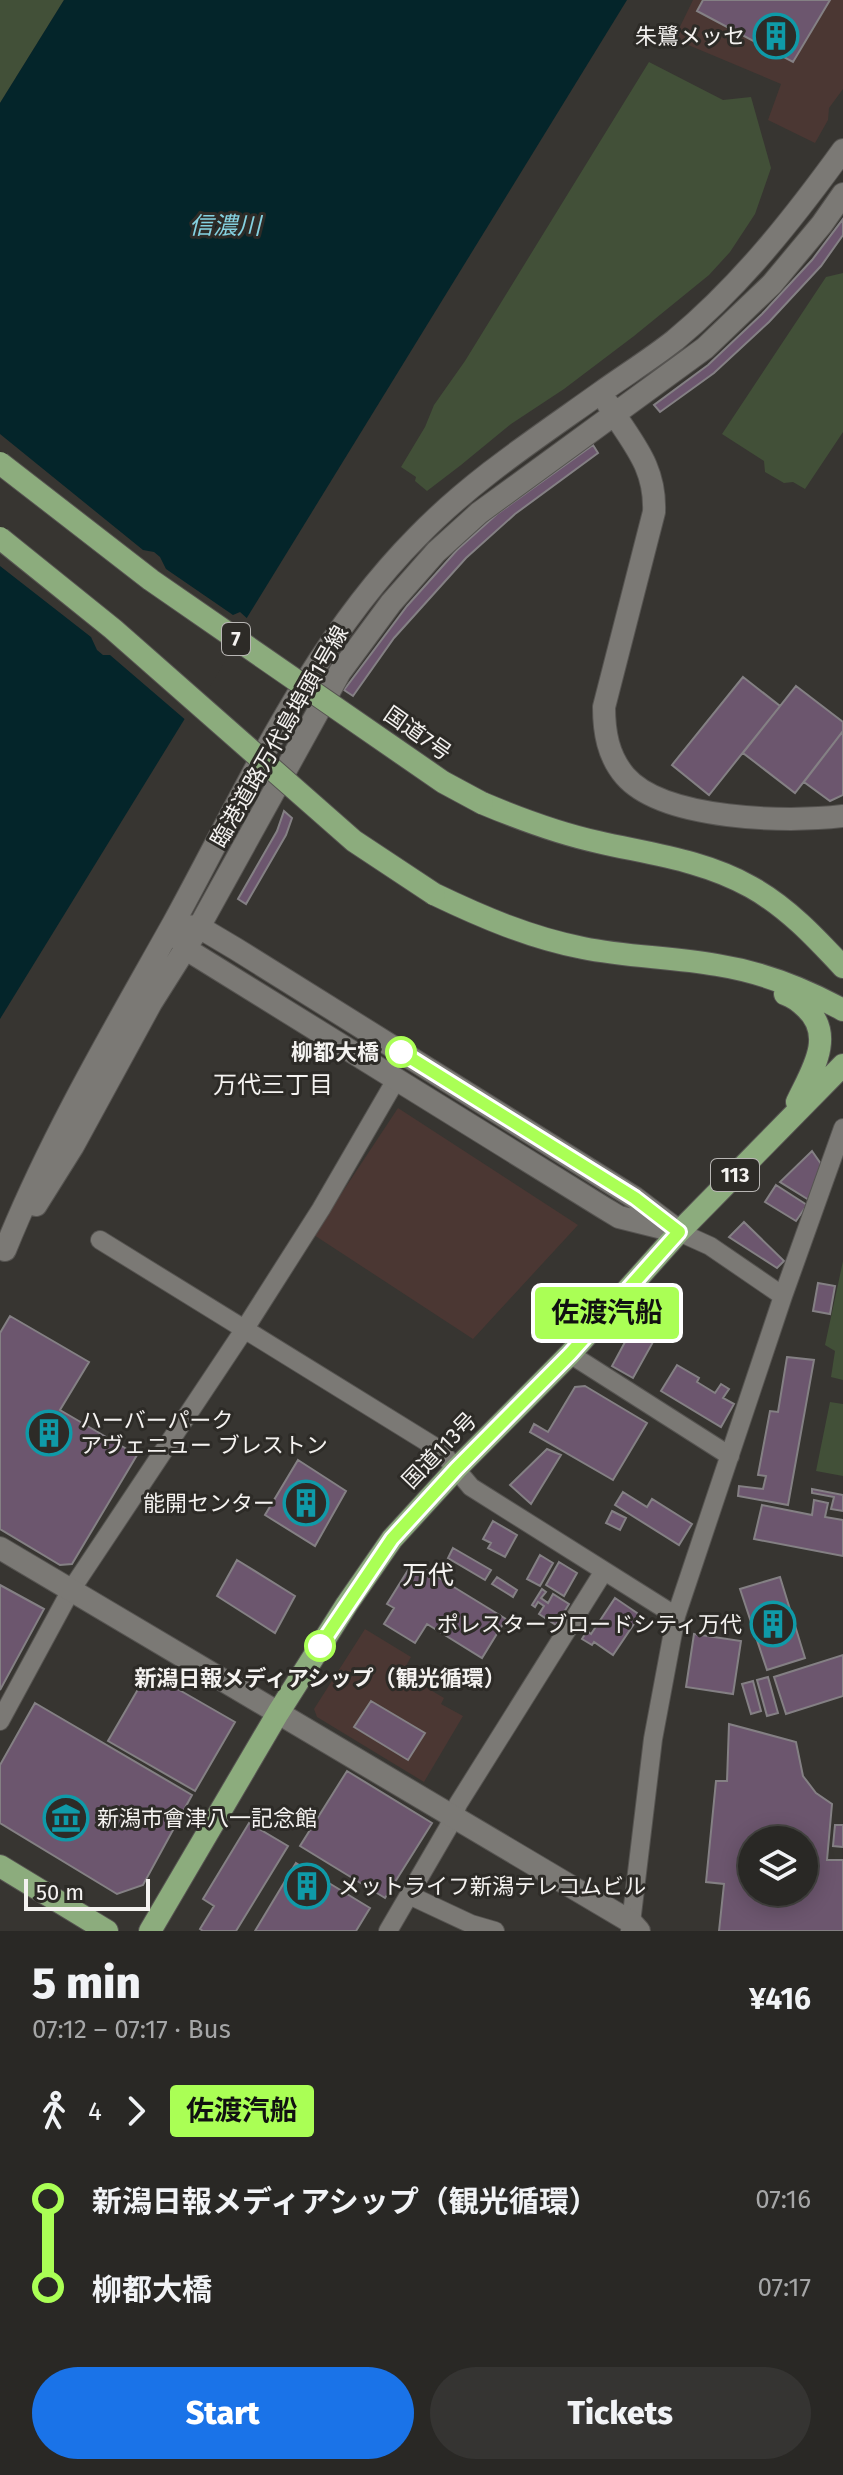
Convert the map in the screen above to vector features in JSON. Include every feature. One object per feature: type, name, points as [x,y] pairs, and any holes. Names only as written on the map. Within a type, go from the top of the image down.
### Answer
[{"type":"highway","name":"国道7号","points":[[0,463],[151,580],[443,782],[482,803],[545,829],[687,861],[750,886],[809,930],[843,967]]},
{"type":"highway","points":[[0,538],[113,629],[354,841],[434,894],[529,934],[624,956],[744,970],[799,988],[843,1010]]},
{"type":"highway","points":[[780,906],[843,950]]},
{"type":"highway","points":[[744,970],[764,988],[792,996],[813,1015],[819,1025],[822,1035],[817,1058],[790,1117]]},
{"type":"highway","name":"国道113号","points":[[150,1931],[278,1713],[392,1539],[456,1469],[570,1354],[679,1232],[843,1066]]},
{"type":"highway","points":[[0,1866],[107,1931]]},
{"type":"street","name":"臨港道路万代島埠頭1号線","points":[[2,1254],[30,1188],[92,1066],[283,721],[326,648],[363,599],[415,538],[444,510],[505,461],[673,342],[733,286],[798,214],[843,150]]},
{"type":"street","name":"臨港道路万代島埠頭1号線","points":[[2,1254],[73,1146],[340,672],[391,603],[436,552],[479,513],[683,366],[750,307],[791,262],[843,194]]},
{"type":"street","points":[[601,392],[645,462],[655,497],[654,512],[604,707],[606,740],[617,765],[642,790],[665,802],[698,810],[771,818],[843,816]]},
{"type":"street","points":[[172,925],[199,927],[635,1198],[679,1232]]},
{"type":"street","points":[[172,925],[186,949],[619,1217],[679,1232],[710,1246],[783,1296]]},
{"type":"street","points":[[0,1721],[71,1590],[244,1330],[321,1209],[397,1078]]},
{"type":"street","points":[[0,1548],[454,1817],[633,1928],[653,1739],[676,1616],[843,1128]]},
{"type":"street","points":[[100,1240],[440,1450],[471,1487],[676,1616]]},
{"type":"street","points":[[570,1354],[730,1456]]},
{"type":"street","points":[[388,1931],[454,1817],[458,1804],[604,1571]]},
{"type":"street","points":[[409,1895],[471,1924],[495,1931]]},
{"type":"shaded area","points":[[693,0],[843,0],[843,89],[829,108],[828,120],[815,143],[768,120],[781,84],[674,39]]},
{"type":"shaded area","points":[[398,1108],[578,1225],[473,1339],[314,1235]]},
{"type":"shaded area","points":[[365,1629],[411,1657],[402,1673],[444,1698],[441,1704],[463,1716],[424,1782],[317,1717],[314,1709]]},
{"type":"green space","points":[[0,0],[64,0],[0,103]]},
{"type":"green space","points":[[649,62],[723,100],[751,97],[771,168],[755,214],[730,252],[709,275],[634,336],[511,424],[427,491],[415,481],[416,477],[401,467],[434,405],[465,361]]},
{"type":"green space","points":[[843,273],[843,432],[805,489],[793,482],[784,483],[765,472],[764,461],[722,434],[826,277]]},
{"type":"green space","points":[[843,1261],[843,1380],[831,1377],[835,1351],[825,1345]]},
{"type":"green space","points":[[830,1402],[843,1404],[843,1476],[816,1471]]},
{"type":"water","name":"信濃川","points":[[64,0],[627,0],[0,1019],[0,103]]},
{"type":"pier","points":[[0,434],[143,550],[154,552],[166,569],[233,615],[240,612],[250,621],[188,722],[110,655],[103,655],[97,650],[91,637],[0,566]]},
{"type":"building","name":"朱鷺メッセ","points":[[703,0],[830,0],[793,62],[697,11]]},
{"type":"building","points":[[843,219],[843,235],[821,266],[769,322],[714,373],[660,412],[654,405],[708,365],[762,314],[812,260]]},
{"type":"building","points":[[593,445],[598,453],[515,514],[466,558],[394,638],[353,696],[344,690],[407,606],[457,550],[497,514]]},
{"type":"building","points":[[743,677],[780,706],[709,795],[672,765]]},
{"type":"building","points":[[796,686],[843,722],[843,731],[795,793],[743,753]]},
{"type":"building","points":[[843,731],[843,795],[830,801],[804,782]]},
{"type":"building","points":[[284,811],[292,818],[286,835],[246,904],[238,899],[277,831]]},
{"type":"building","points":[[812,1151],[821,1164],[809,1200],[780,1182]]},
{"type":"building","points":[[776,1185],[807,1205],[796,1221],[765,1202]]},
{"type":"building","points":[[744,1222],[784,1261],[777,1268],[729,1237]]},
{"type":"building","points":[[818,1283],[835,1286],[830,1314],[813,1311]]},
{"type":"building","name":"ハーバーパーク アヴェニュー ブレストン","points":[[10,1316],[89,1362],[60,1410],[137,1455],[72,1564],[60,1565],[0,1529],[0,1333]]},
{"type":"building","points":[[640,1323],[658,1333],[633,1378],[612,1366],[631,1331],[634,1333]]},
{"type":"building","points":[[787,1357],[814,1360],[788,1505],[738,1496],[739,1486],[763,1489],[766,1476],[758,1475],[770,1411],[778,1412]]},
{"type":"building","points":[[677,1365],[699,1378],[697,1382],[715,1393],[721,1384],[729,1389],[723,1398],[734,1404],[721,1427],[661,1391]]},
{"type":"building","points":[[585,1386],[647,1423],[613,1480],[530,1432],[534,1424],[548,1432],[575,1387]]},
{"type":"building","points":[[547,1449],[561,1455],[531,1504],[510,1485]]},
{"type":"building","name":"能開センター","points":[[298,1460],[346,1491],[315,1546],[265,1515]]},
{"type":"building","points":[[812,1489],[843,1495],[843,1511],[831,1509],[834,1497],[812,1493]]},
{"type":"building","points":[[623,1492],[647,1507],[652,1499],[692,1524],[679,1545],[615,1505]]},
{"type":"building","points":[[814,1500],[828,1503],[825,1517],[843,1520],[843,1556],[754,1539],[762,1505],[812,1515]]},
{"type":"building","points":[[612,1511],[626,1518],[620,1530],[606,1523]]},
{"type":"building","points":[[493,1521],[517,1535],[505,1557],[488,1548],[491,1543],[483,1539]]},
{"type":"building","points":[[453,1548],[491,1570],[485,1580],[448,1558]]},
{"type":"building","points":[[540,1555],[553,1563],[540,1586],[527,1579]]},
{"type":"building","points":[[237,1560],[295,1596],[275,1633],[217,1596]]},
{"type":"building","points":[[413,1562],[506,1619],[482,1658],[427,1624],[415,1643],[384,1624],[394,1608],[387,1604]]},
{"type":"building","points":[[559,1562],[577,1573],[564,1596],[546,1585]]},
{"type":"building","points":[[497,1577],[517,1590],[513,1597],[492,1584]]},
{"type":"building","name":"ポレスターブロードシティ万代","points":[[780,1577],[805,1658],[767,1670],[740,1589]]},
{"type":"building","points":[[0,1585],[44,1609],[0,1690]]},
{"type":"building","points":[[542,1589],[546,1592],[541,1598],[548,1603],[553,1594],[569,1604],[556,1625],[539,1614],[544,1606],[538,1602],[535,1607],[532,1605]]},
{"type":"building","points":[[615,1598],[640,1615],[613,1655],[594,1642],[592,1645],[582,1639],[587,1631],[591,1634]]},
{"type":"building","points":[[694,1634],[741,1641],[733,1694],[686,1687]]},
{"type":"building","name":"ポレスターブロードシティ万代","points":[[843,1655],[843,1696],[786,1714],[774,1677]]},
{"type":"building","points":[[148,1672],[235,1722],[195,1791],[108,1741]]},
{"type":"building","points":[[768,1677],[778,1713],[767,1716],[757,1680]]},
{"type":"building","points":[[753,1681],[761,1711],[751,1714],[742,1684]]},
{"type":"building","points":[[371,1701],[425,1733],[408,1760],[354,1727]]},
{"type":"building","points":[[35,1703],[192,1795],[143,1885],[117,1894],[0,1823],[0,1765]]},
{"type":"building","points":[[729,1724],[796,1742],[803,1776],[816,1793],[832,1804],[827,1860],[843,1860],[843,1931],[719,1931],[724,1884],[706,1882],[716,1781],[727,1781]]},
{"type":"building","points":[[347,1771],[432,1823],[385,1898],[300,1846]]},
{"type":"building","points":[[249,1823],[288,1846],[236,1931],[203,1931],[200,1929],[214,1906],[203,1899]]},
{"type":"building","points":[[835,1825],[843,1825],[843,1847],[833,1846]]},
{"type":"building","name":"メットライフ新潟テレコムビル","points":[[296,1863],[370,1908],[356,1931],[255,1931]]},
{"type":"bus line","name":"佐渡汽船","points":[[320,1646],[392,1539],[456,1469],[570,1354],[679,1232],[635,1198],[401,1052]]},
{"type":"place","name":"朱鷺メッセ","points":[[776,36]]},
{"type":"place","name":"柳都大橋","points":[[401,1052]]},
{"type":"place","name":"ハーバーパーク アヴェニュー ブレストン","points":[[49,1433]]},
{"type":"place","name":"能開センター","points":[[306,1503]]},
{"type":"place","name":"ポレスターブロードシティ万代","points":[[773,1624]]},
{"type":"place","name":"新潟日報メディアシップ（観光循環）","points":[[320,1646]]},
{"type":"place","name":"新潟市會津八一記念館","points":[[66,1818]]},
{"type":"place","name":"メットライフ新潟テレコムビル","points":[[307,1886]]},
{"type":"district","name":"万代三丁目","points":[[273,1085]]},
{"type":"district","name":"万代","points":[[428,1575]]}]
